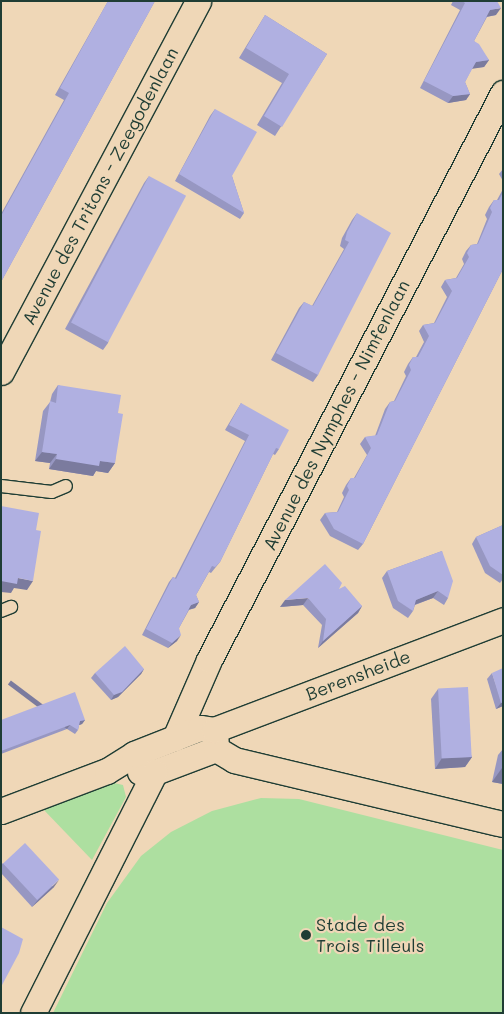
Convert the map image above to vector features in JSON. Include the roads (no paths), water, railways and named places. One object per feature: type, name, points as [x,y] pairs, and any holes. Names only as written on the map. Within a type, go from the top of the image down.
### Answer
[{"type":"street","name":"Avenue des Tritons - Zeegodenlaan","points":[[1,372],[198,1]]},
{"type":"street","name":"Avenue des Nymphes - Nimfenlaan","points":[[174,738],[209,660],[503,93]]},
{"type":"street","name":"Berensheide","points":[[115,767],[155,772],[215,739],[503,620]]},
{"type":"street","name":"Berensheide","points":[[1,810],[115,767],[134,754],[200,728],[215,739]]},
{"type":"street","points":[[215,739],[234,760],[503,824]]},
{"type":"street","points":[[33,1013],[155,772]]},
{"type":"lane","points":[[1,486],[52,492],[66,486]]},
{"type":"place","name":"Stade des Trois Tilleuls","points":[[306,935]]}]
